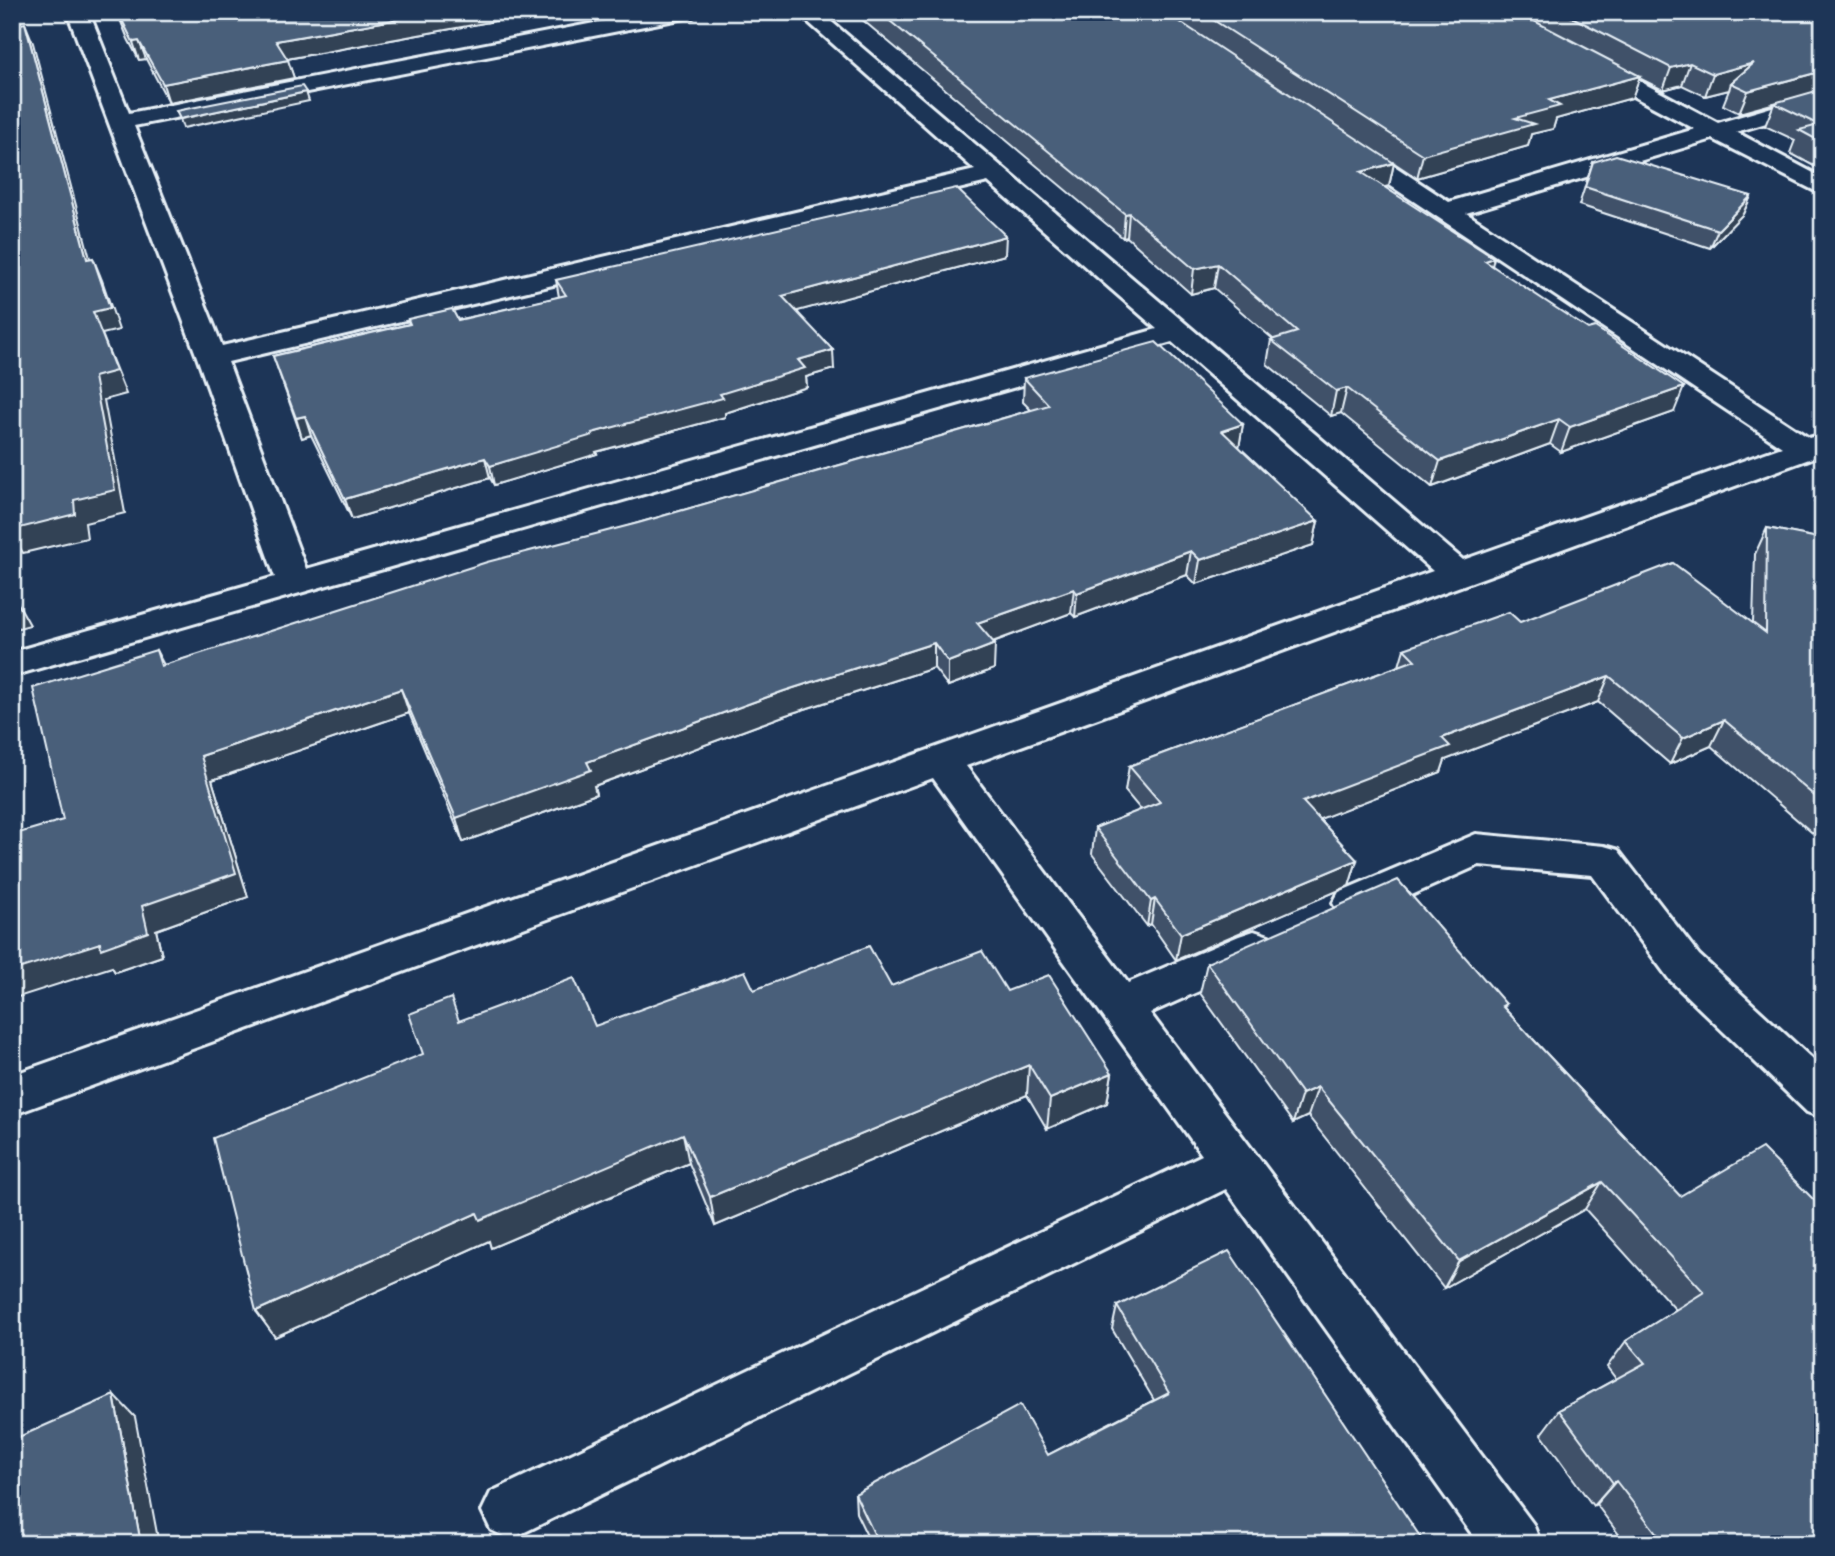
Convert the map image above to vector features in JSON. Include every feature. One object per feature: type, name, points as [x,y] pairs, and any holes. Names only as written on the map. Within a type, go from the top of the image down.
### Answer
[{"type":"street","points":[[78,12],[212,357],[294,582]]},
{"type":"street","points":[[120,121],[685,12]]},
{"type":"street","points":[[807,12],[1458,574]]},
{"type":"street","points":[[1575,56],[1823,188]]},
{"type":"street","points":[[1444,211],[1823,99]]},
{"type":"street","points":[[1329,134],[1444,211],[1814,446]]},
{"type":"street","points":[[212,357],[993,173]]},
{"type":"street","points":[[12,664],[1176,332]]},
{"type":"street","points":[[12,1095],[1814,446]]},
{"type":"street","points":[[940,759],[1513,1544]]},
{"type":"street","points":[[1121,1006],[1476,849],[1604,861],[1684,967],[1823,1098]]},
{"type":"street","points":[[510,1511],[1234,1162]]},
{"type":"building","points":[[118,12],[438,12],[276,41],[288,60],[163,84],[139,41],[133,42]]},
{"type":"building","points":[[879,12],[1165,12],[1394,163],[1361,172],[1494,258],[1485,261],[1588,329],[1595,327],[1684,387],[1570,427],[1559,419],[1440,461],[1347,388],[1336,391],[1271,340],[1297,332],[1218,264],[1194,269],[1129,213],[1125,214]]},
{"type":"building","points":[[1201,12],[1517,12],[1640,76],[1549,100],[1560,106],[1515,118],[1534,124],[1423,155]]},
{"type":"building","points":[[1562,12],[1823,12],[1823,71],[1748,91],[1731,83],[1754,63],[1713,74],[1690,63],[1671,68]]},
{"type":"building","points":[[25,23],[87,259],[93,258],[110,308],[93,312],[116,371],[94,377],[115,490],[74,500],[75,514],[12,530],[12,26]]},
{"type":"building","points":[[302,86],[306,92],[180,119],[176,111]]},
{"type":"building","points":[[1823,89],[1823,143],[1799,130],[1819,125],[1774,103]]},
{"type":"building","points":[[1616,155],[1751,196],[1718,230],[1585,187],[1593,162]]},
{"type":"building","points":[[956,188],[1006,236],[782,296],[833,350],[798,360],[805,368],[720,394],[723,398],[592,433],[593,435],[490,466],[485,458],[345,499],[305,416],[296,418],[273,356],[410,324],[408,319],[452,309],[458,320],[566,295],[556,280]]},
{"type":"building","points":[[1156,342],[1243,424],[1222,431],[1318,521],[1200,560],[1191,551],[1077,593],[1074,589],[977,623],[995,644],[948,662],[934,643],[784,691],[587,762],[591,770],[456,818],[401,689],[201,756],[236,873],[142,906],[148,932],[101,949],[100,943],[12,971],[12,835],[63,820],[33,688],[156,650],[161,666],[487,562],[638,523],[1049,405],[1024,378]]},
{"type":"building","points":[[1767,528],[1823,539],[1823,803],[1724,720],[1683,738],[1609,676],[1442,738],[1450,746],[1303,802],[1357,860],[1181,934],[1155,899],[1151,901],[1095,828],[1160,802],[1129,766],[1415,660],[1404,649],[1509,612],[1520,622],[1673,563],[1766,633]]},
{"type":"building","points":[[1398,880],[1506,1004],[1502,1006],[1680,1196],[1762,1148],[1823,1209],[1823,1544],[1665,1544],[1616,1481],[1613,1483],[1559,1410],[1645,1363],[1626,1341],[1704,1292],[1602,1182],[1459,1261],[1318,1087],[1302,1094],[1207,963]]},
{"type":"building","points":[[869,946],[891,986],[982,951],[1007,991],[1049,975],[1112,1073],[1050,1099],[1029,1065],[710,1197],[683,1134],[480,1220],[477,1213],[256,1311],[213,1138],[423,1054],[409,1014],[451,998],[459,1021],[574,978],[595,1026],[745,971],[754,990]]},
{"type":"building","points":[[1229,1251],[1425,1544],[879,1544],[855,1494],[1020,1405],[1048,1455],[1169,1393],[1117,1306]]},
{"type":"building","points":[[114,1395],[141,1544],[12,1544],[12,1440]]}]
